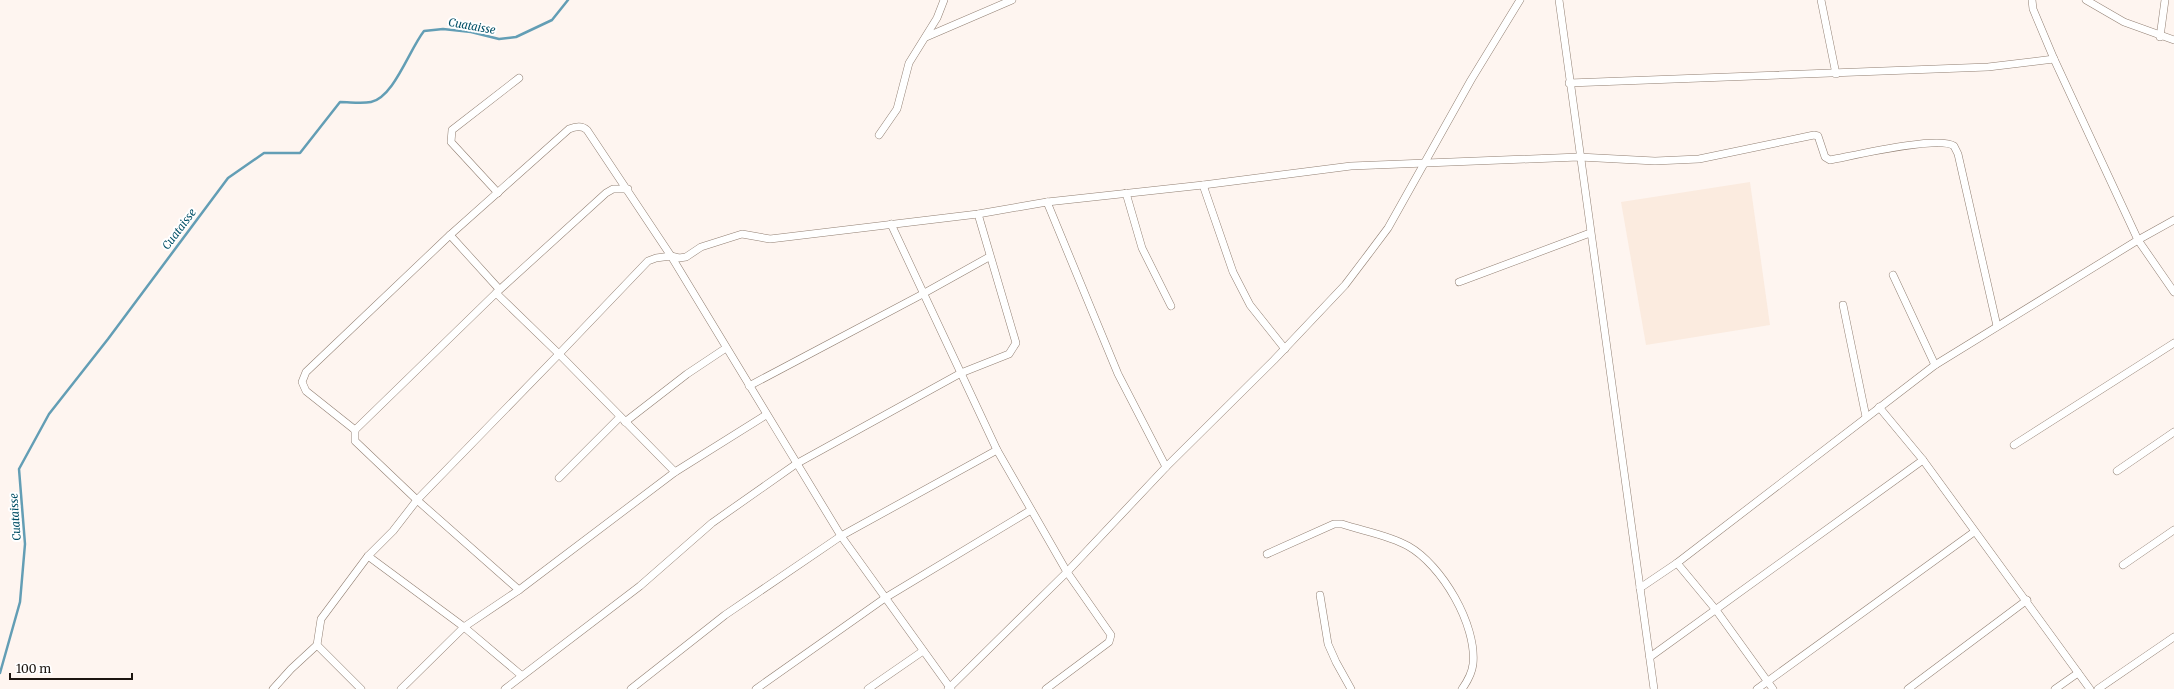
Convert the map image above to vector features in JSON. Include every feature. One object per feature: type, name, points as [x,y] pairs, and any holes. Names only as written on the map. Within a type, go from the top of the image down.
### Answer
[{"type":"street","points":[[880,135],[897,108],[909,63],[937,18],[944,0]]},
{"type":"street","points":[[926,37],[1012,0]]},
{"type":"street","points":[[355,430],[306,391],[302,386],[302,378],[306,372],[450,235],[569,128],[581,126],[587,130],[628,189],[671,256],[766,415],[841,536],[950,689],[1067,572],[1166,467],[1285,348],[1345,285],[1388,228],[1470,80],[1520,0]]},
{"type":"street","points":[[1558,0],[1654,689]]},
{"type":"street","points":[[1821,0],[1836,74]]},
{"type":"street","points":[[2032,0],[2033,9],[2054,59],[2138,240],[2174,292]]},
{"type":"street","points":[[2086,0],[2124,22],[2160,37],[2174,40]]},
{"type":"street","points":[[2160,37],[2165,0]]},
{"type":"street","points":[[1569,84],[1988,68],[2054,59]]},
{"type":"street","points":[[498,193],[450,142],[450,136],[452,130],[519,78]]},
{"type":"street","points":[[273,689],[291,669],[317,645],[321,619],[368,556],[393,530],[417,500],[648,261],[671,256],[679,258],[686,256],[702,247],[742,234],[770,239],[978,214],[1047,202],[1203,185],[1352,166],[1579,157],[1655,161],[1699,159],[1814,135],[1818,136],[1825,157],[1830,160],[1912,145],[1945,142],[1951,144],[1958,154],[1997,326]]},
{"type":"street","points":[[1203,185],[1233,272],[1250,305],[1285,348]]},
{"type":"street","points":[[519,590],[417,500],[355,441],[355,430],[498,291],[606,193],[613,189],[628,189]]},
{"type":"street","points":[[1126,193],[1142,248],[1171,306]]},
{"type":"street","points":[[1047,202],[1118,374],[1166,467]]},
{"type":"street","points":[[505,689],[521,675],[640,586],[712,524],[796,464],[961,373],[1009,354],[1016,343],[989,257],[978,214]]},
{"type":"street","points":[[1640,588],[1677,563],[1935,365],[2138,240],[2174,220]]},
{"type":"street","points":[[891,224],[922,294],[997,450],[1067,572],[1109,632],[1110,639],[1046,689]]},
{"type":"street","points":[[1459,282],[1590,233]]},
{"type":"street","points":[[450,235],[498,291],[674,472]]},
{"type":"street","points":[[749,386],[989,257]]},
{"type":"street","points":[[1893,275],[1935,365]]},
{"type":"street","points":[[1843,305],[1866,417]]},
{"type":"street","points":[[2014,445],[2174,343]]},
{"type":"street","points":[[560,478],[623,419],[726,348]]},
{"type":"street","points":[[1879,407],[1924,460],[1974,532],[2027,600],[2090,689]]},
{"type":"street","points":[[401,689],[464,627],[519,590],[674,472],[766,415]]},
{"type":"street","points":[[2116,471],[2174,432]]},
{"type":"street","points":[[631,689],[725,615],[841,536],[997,450]]},
{"type":"street","points":[[1650,657],[1924,460]]},
{"type":"street","points":[[756,689],[885,598],[1031,510]]},
{"type":"street","points":[[1267,554],[1334,524],[1342,524],[1400,542],[1415,550],[1430,564],[1461,608],[1465,617],[1473,649],[1473,666],[1462,689]]},
{"type":"street","points":[[2123,565],[2174,530]]},
{"type":"street","points":[[1757,689],[1974,532]]},
{"type":"street","points":[[368,556],[464,627],[521,675]]},
{"type":"street","points":[[1677,563],[1716,610],[1773,689]]},
{"type":"street","points":[[1320,595],[1328,644],[1351,689]]},
{"type":"street","points":[[1908,689],[2027,600]]},
{"type":"street","points":[[2098,689],[2174,636]]},
{"type":"street","points":[[317,645],[361,689]]},
{"type":"street","points":[[868,689],[923,650]]},
{"type":"street","points":[[2056,689],[2078,673]]},
{"type":"shaded area","points":[[1750,182],[1770,325],[1646,345],[1621,202]]},
{"type":"waterway","name":"Cuataisse","points":[[0,673],[20,602],[25,544],[19,469],[49,414],[108,339],[228,178],[264,153],[300,153],[340,102],[367,103],[379,98],[394,82],[424,31],[443,29],[471,32],[499,39],[516,37],[552,20],[568,0]]}]
